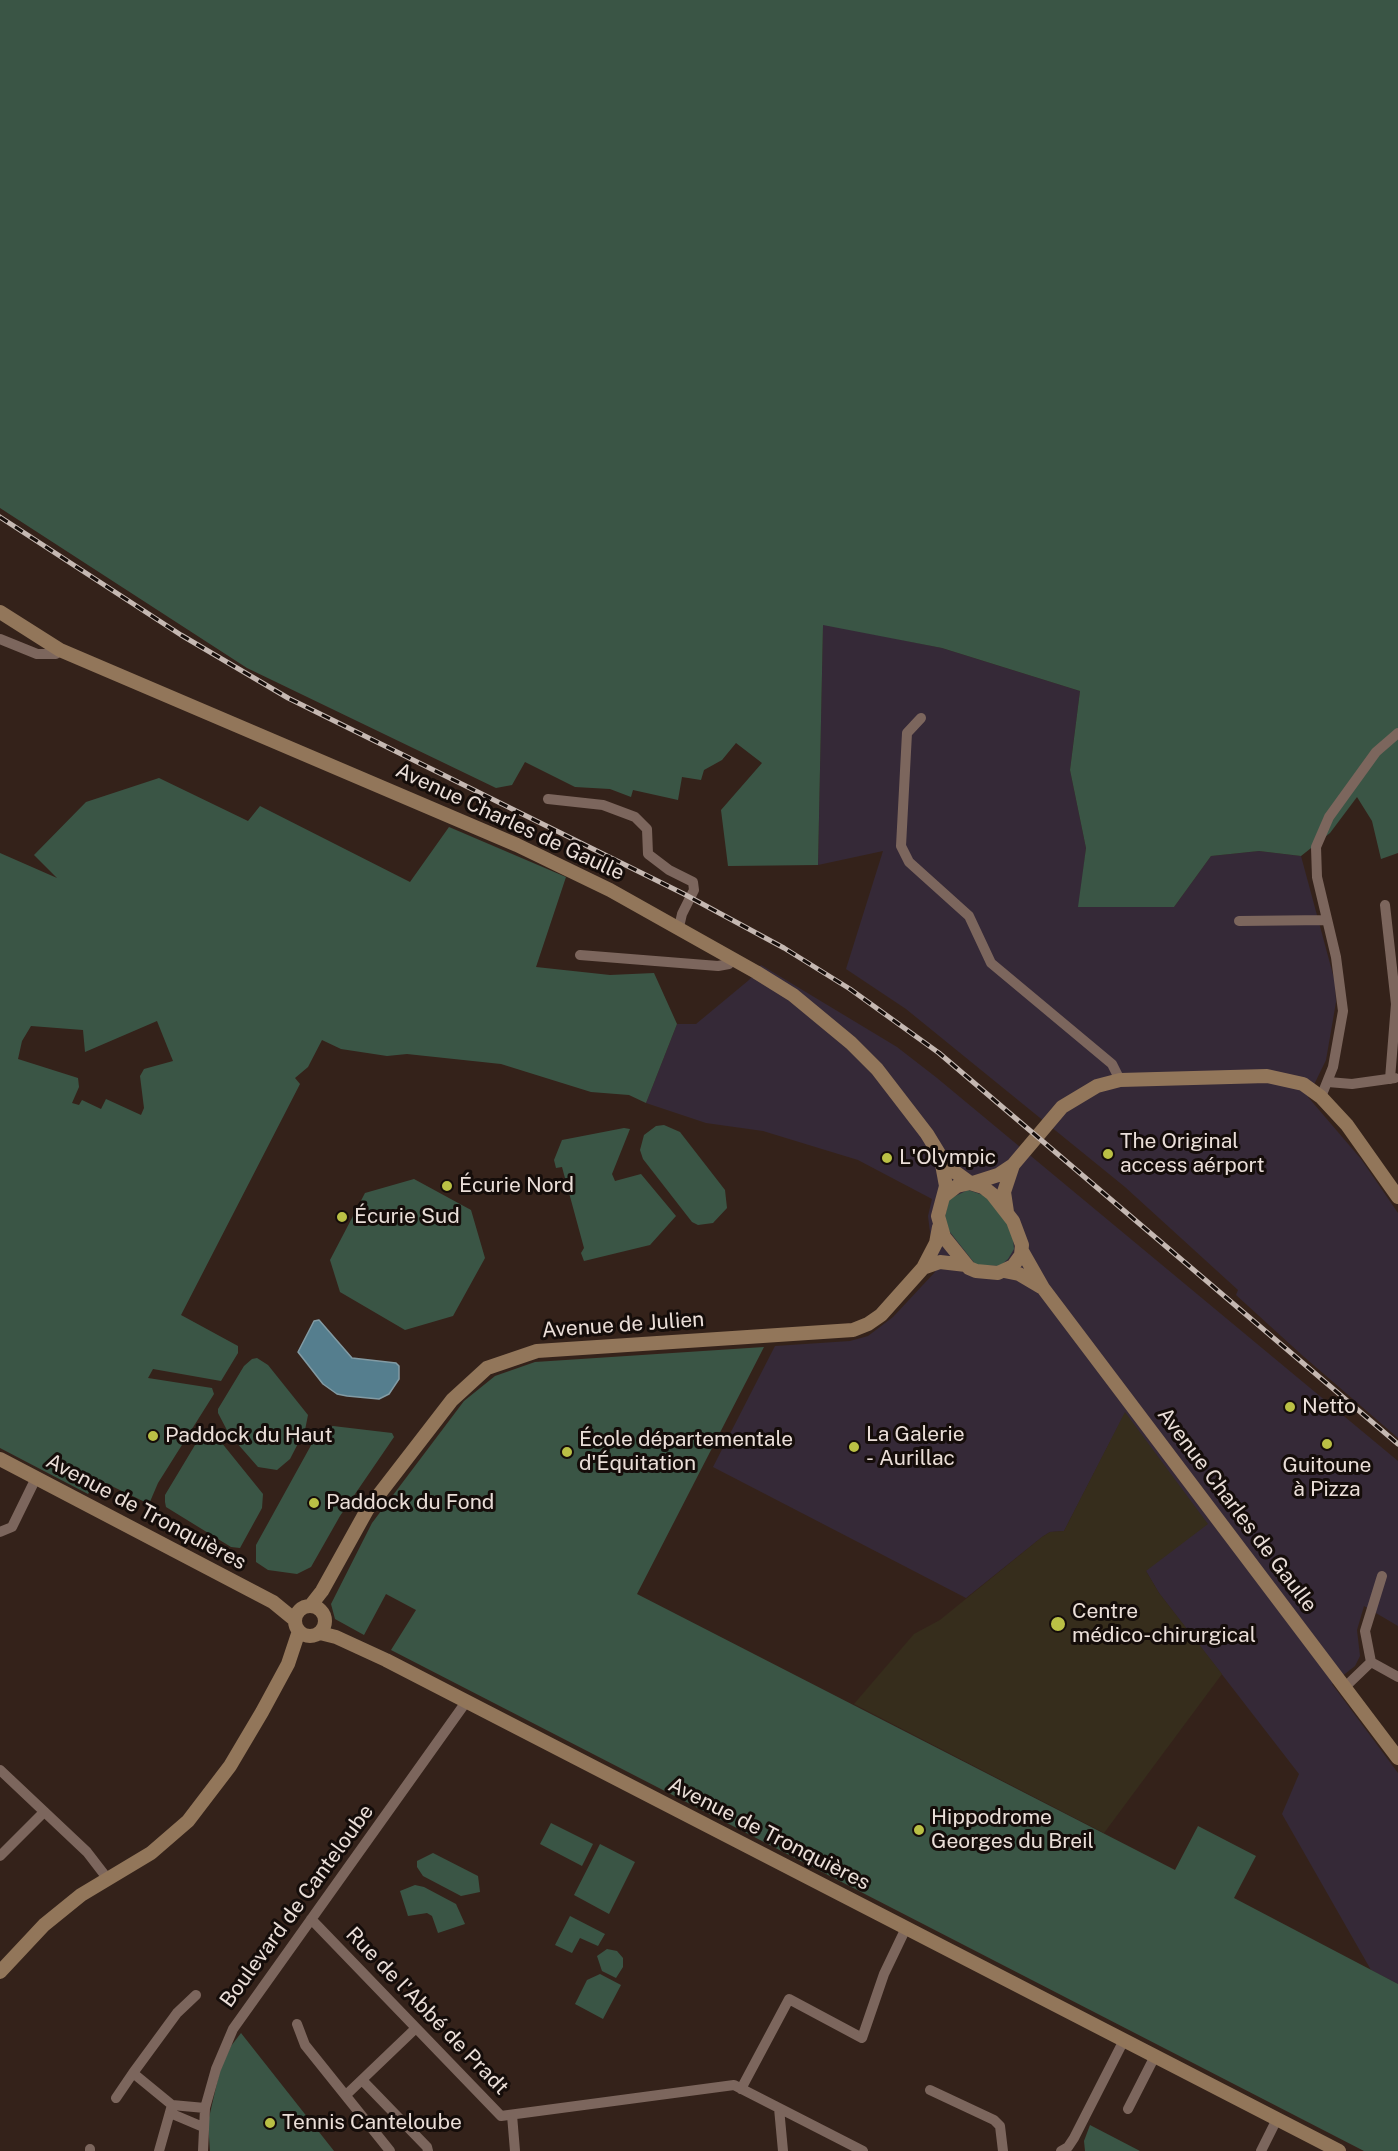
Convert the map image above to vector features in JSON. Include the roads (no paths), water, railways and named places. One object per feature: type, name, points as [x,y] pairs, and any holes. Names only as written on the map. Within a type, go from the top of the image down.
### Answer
[{"type":"street","name":"Avenue Charles de Gaulle","points":[[0,612],[60,650],[517,845],[680,920],[733,958],[793,995],[851,1043],[877,1068],[927,1134],[941,1157],[955,1172],[972,1183]]},
{"type":"street","points":[[0,639],[37,654],[56,654],[60,650]]},
{"type":"street","points":[[921,718],[907,733],[901,846],[909,862],[969,916],[991,963],[1112,1064],[1120,1080]]},
{"type":"street","points":[[1321,1097],[1328,1082],[1340,1037],[1343,1011],[1336,957],[1317,877],[1316,847],[1329,817],[1376,752],[1398,733]]},
{"type":"street","points":[[548,800],[603,806],[636,817],[646,830],[648,854],[669,870],[693,882],[694,891],[680,920]]},
{"type":"street","points":[[1328,1082],[1352,1084],[1394,1078],[1396,1004],[1385,905]]},
{"type":"street","points":[[1239,921],[1327,920]]},
{"type":"street","points":[[580,955],[718,966],[729,964],[733,958]]},
{"type":"street","points":[[966,1265],[939,1227],[938,1216],[944,1196],[957,1186],[998,1175],[1013,1165],[1062,1107],[1079,1095],[1120,1080],[1267,1076],[1303,1084],[1321,1097],[1347,1125],[1398,1197]]},
{"type":"street","name":"Avenue Charles de Gaulle","points":[[941,1157],[946,1178],[944,1196]]},
{"type":"street","points":[[1007,1213],[1004,1192],[1013,1165]]},
{"type":"street","points":[[923,1268],[940,1262],[966,1265],[986,1273],[1004,1271],[1018,1260],[1022,1251],[1017,1229],[992,1194],[972,1183]]},
{"type":"street","name":"Avenue de Julien","points":[[312,1626],[297,1612],[307,1606],[322,1591],[368,1510],[452,1400],[487,1368],[537,1352],[853,1330],[868,1324],[880,1315],[923,1268],[936,1244],[939,1227]]},
{"type":"street","name":"Avenue Charles de Gaulle","points":[[1022,1251],[1043,1288],[1398,1758]]},
{"type":"street","name":"Avenue Charles de Gaulle","points":[[1004,1271],[1020,1274],[1043,1288]]},
{"type":"street","name":"Avenue de Tronquières","points":[[0,1460],[273,1602],[312,1626],[364,1649],[1339,2151]]},
{"type":"street","points":[[0,1532],[12,1527],[36,1478]]},
{"type":"street","name":"Avenue de Julien","points":[[0,1972],[44,1925],[107,1878],[159,1848],[188,1821],[230,1766],[312,1626],[351,1540]]},
{"type":"street","points":[[1382,1576],[1365,1631],[1371,1662],[1398,1677]]},
{"type":"street","name":"Avenue de Tronquières","points":[[273,1602],[307,1606]]},
{"type":"street","points":[[307,1606],[319,1608],[312,1626]]},
{"type":"street","points":[[1345,1687],[1371,1662]]},
{"type":"street","name":"Boulevard de Canteloube","points":[[203,2151],[206,2108],[216,2069],[233,2029],[466,1702]]},
{"type":"street","points":[[0,1770],[87,1852],[107,1878]]},
{"type":"street","points":[[0,1856],[44,1812]]},
{"type":"street","name":"Rue de l'Abbé de Pradt","points":[[311,1919],[501,2116],[734,2085],[860,2150]]},
{"type":"street","points":[[741,2089],[789,1999],[862,2038],[884,1974],[906,1928]]},
{"type":"street","points":[[116,2098],[177,2013],[196,1995]]},
{"type":"street","points":[[297,2024],[305,2045],[390,2151]]},
{"type":"street","points":[[346,2095],[416,2028]]},
{"type":"street","points":[[1061,2151],[1068,2147],[1074,2138],[1124,2040]]},
{"type":"street","points":[[1128,2109],[1155,2056]]},
{"type":"street","points":[[133,2073],[171,2109],[203,2127]]},
{"type":"street","points":[[362,2080],[428,2151]]},
{"type":"street","points":[[930,2090],[994,2120],[1000,2126],[1003,2151]]},
{"type":"street","points":[[171,2109],[206,2108]]},
{"type":"street","points":[[779,2108],[783,2151]]},
{"type":"street","points":[[159,2151],[171,2109]]},
{"type":"street","points":[[512,2115],[515,2151]]},
{"type":"street","points":[[1261,2151],[1277,2119]]},
{"type":"water","points":[[319,1320],[352,1358],[396,1363],[399,1366],[399,1379],[389,1394],[379,1399],[347,1396],[337,1394],[323,1384],[298,1352],[314,1321]]},
{"type":"railway","points":[[0,517],[181,635],[288,698],[684,894],[784,948],[850,989],[939,1053],[1398,1444]]},
{"type":"place","name":"The Original access aérport","points":[[1108,1154]]},
{"type":"place","name":"L'Olympic","points":[[887,1158]]},
{"type":"place","name":"Écurie Nord","points":[[447,1186]]},
{"type":"place","name":"Écurie Sud","points":[[342,1217]]},
{"type":"place","name":"Netto","points":[[1290,1407]]},
{"type":"place","name":"Paddock du Haut","points":[[153,1436]]},
{"type":"place","name":"Guitoune à Pizza","points":[[1327,1444]]},
{"type":"place","name":"La Galerie - Aurillac","points":[[854,1447]]},
{"type":"place","name":"École départementale d'Équitation","points":[[567,1452]]},
{"type":"place","name":"Paddock du Fond","points":[[314,1503]]},
{"type":"place","name":"Centre médico-chirurgical","points":[[1058,1624]]},
{"type":"place","name":"Hippodrome Georges du Breil","points":[[919,1830]]},
{"type":"place","name":"Tennis Canteloube","points":[[270,2123]]}]
